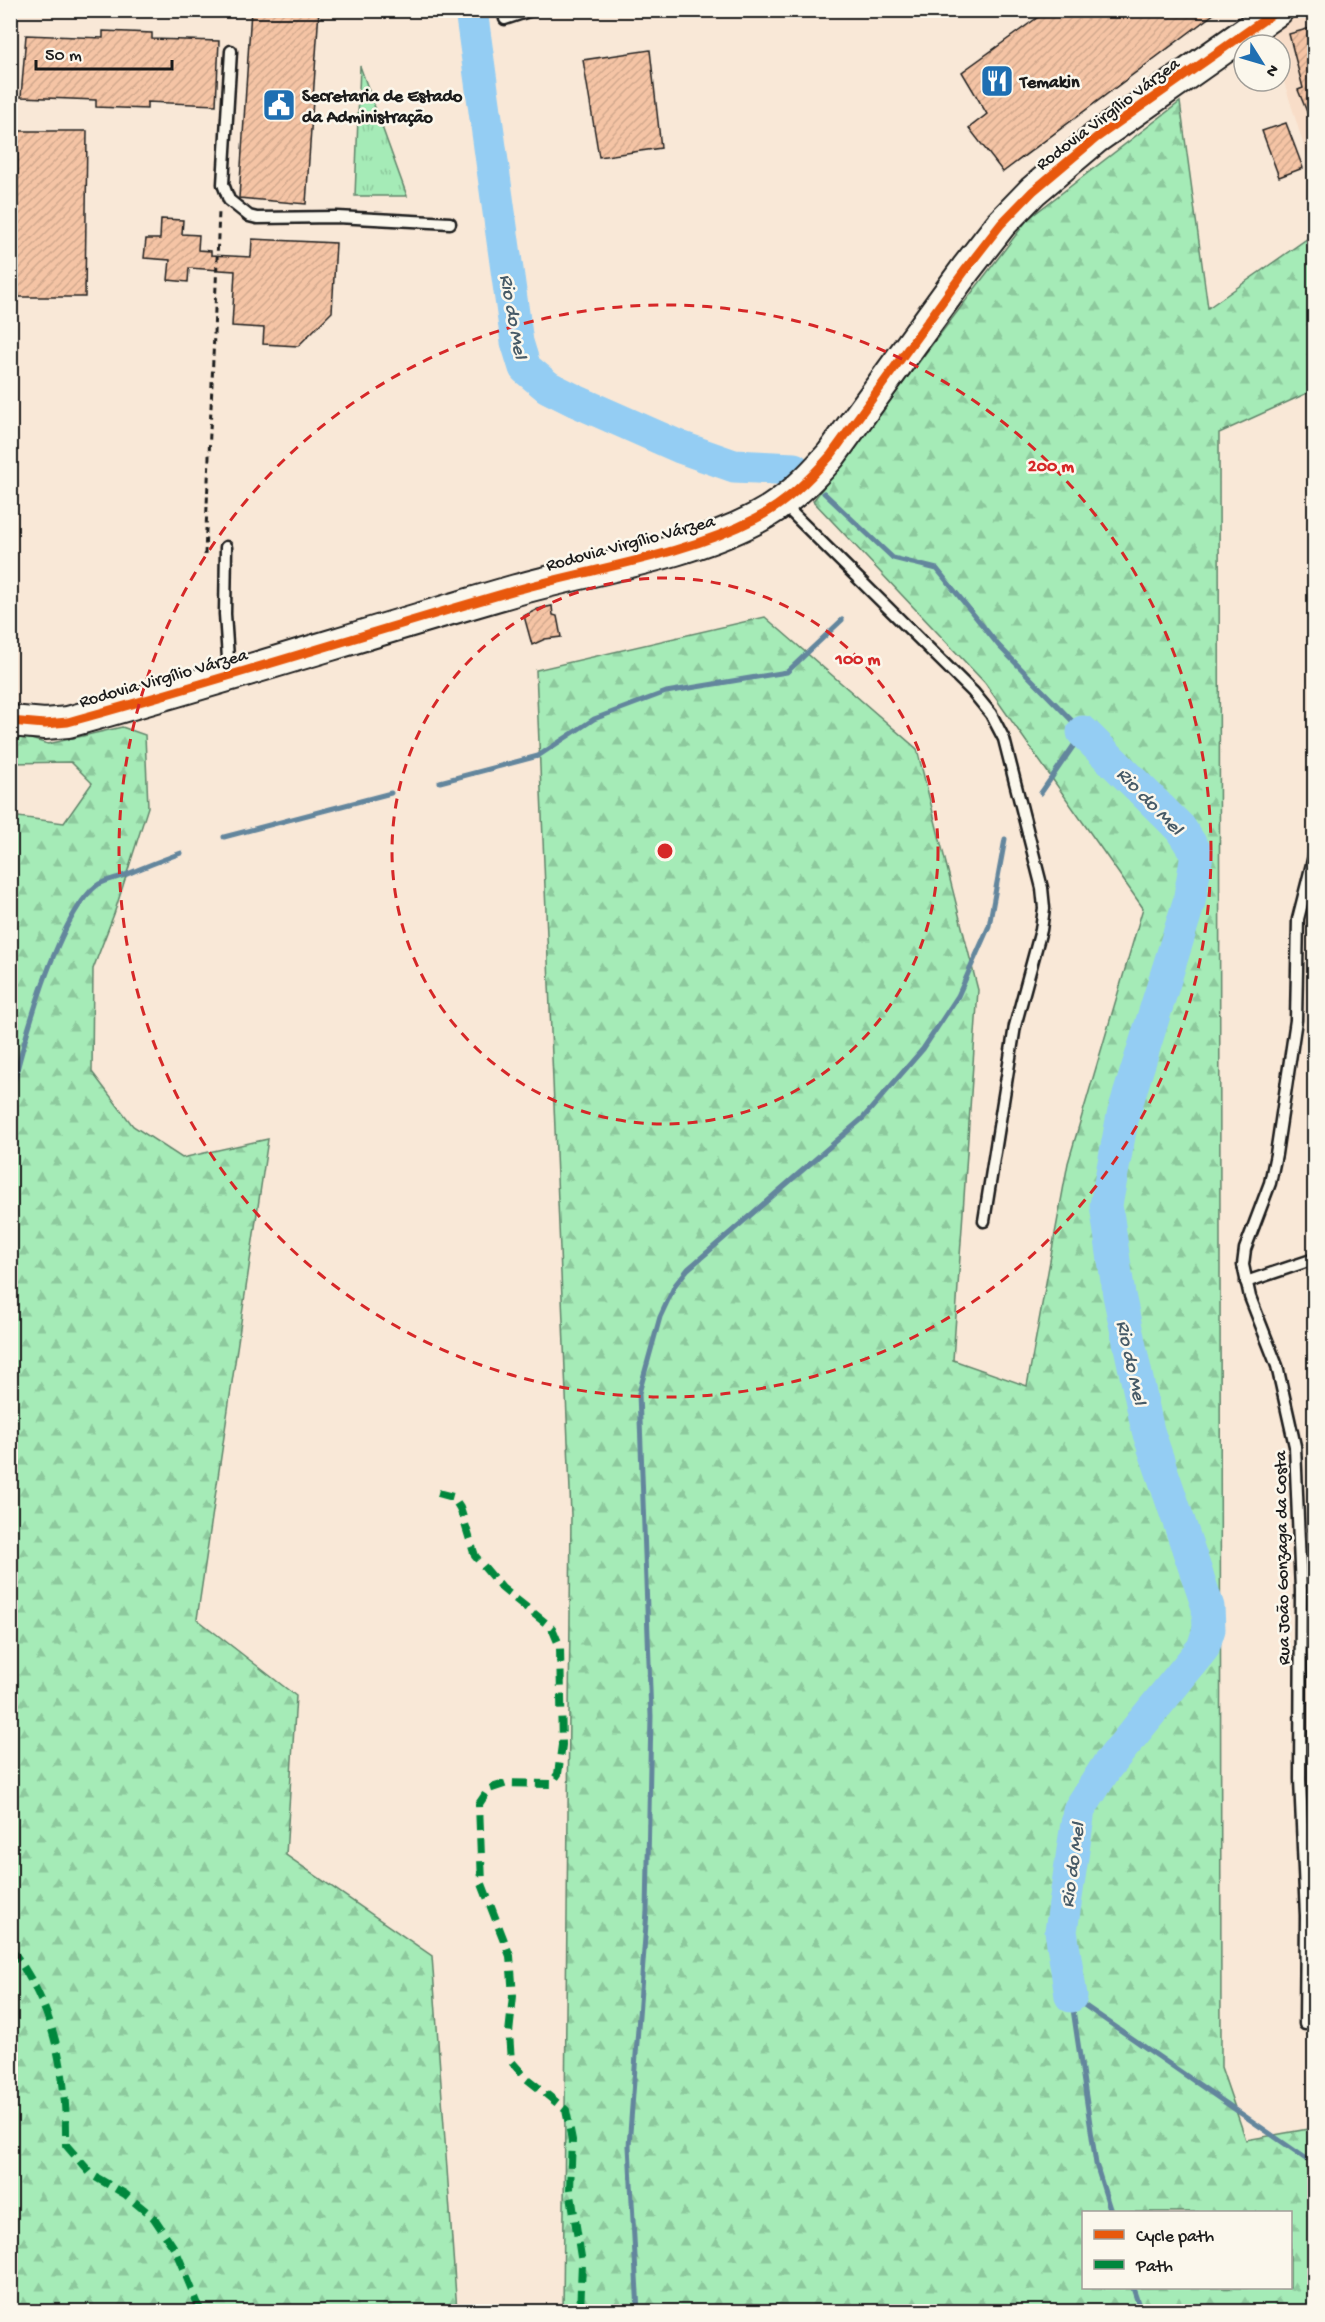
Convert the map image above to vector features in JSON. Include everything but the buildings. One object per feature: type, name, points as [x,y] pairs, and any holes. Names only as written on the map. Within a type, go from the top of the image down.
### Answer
[{"type":"main road","name":"Rodovia Virgílio Várzea","points":[[10,721],[45,724],[68,722],[510,592],[685,547],[739,527],[781,503],[810,478],[831,455],[973,260],[1001,224],[1033,191],[1096,138],[1278,10]]},
{"type":"lane","points":[[505,19],[532,10]]},
{"type":"lane","points":[[231,51],[223,184],[225,193],[242,211],[257,218],[337,217],[450,223]]},
{"type":"lane","points":[[781,503],[973,692],[991,714],[1004,739],[1042,888],[1044,908],[1041,930],[1016,1026],[984,1221]]},
{"type":"lane","points":[[225,548],[225,614],[229,675]]},
{"type":"lane","name":"Rua João Gonzaga da Costa","points":[[1305,2024],[1306,1916],[1300,1779],[1301,1578],[1296,1446],[1277,1366],[1246,1282],[1244,1265],[1245,1249],[1268,1191],[1276,1155],[1296,1020],[1298,919],[1314,856]]},
{"type":"lane","points":[[1246,1282],[1314,1259]]},
{"type":"path","points":[[206,555],[220,205],[225,193]]},
{"type":"shaded area","points":[[1302,11],[1314,11],[1314,152],[1307,156],[1287,93],[1292,93],[1292,33],[1269,33]]},
{"type":"green space","points":[[360,66],[407,196],[355,196]]},
{"type":"green space","points":[[1180,102],[1208,308],[1314,234],[1314,390],[1219,433],[1221,2067],[1246,2140],[1314,2128],[1314,2311],[563,2311],[571,1515],[536,670],[765,617],[917,749],[978,990],[953,1360],[1027,1386],[1068,1163],[1143,908],[985,683],[813,501],[1028,219]]},
{"type":"green space","points":[[122,727],[145,735],[148,807],[114,914],[93,969],[92,1072],[133,1126],[182,1158],[268,1139],[197,1619],[296,1696],[286,1855],[432,1956],[457,2311],[11,2311],[11,816],[64,823],[92,783],[71,762],[11,763],[10,733],[48,744]]},
{"type":"waterway","name":"Rio do Mel","points":[[471,10],[517,342],[525,368],[548,387],[680,447],[734,466],[794,469]]},
{"type":"waterway","points":[[824,493],[893,558],[937,569],[999,646],[1083,732],[1041,793]]},
{"type":"waterway","points":[[440,782],[538,756],[594,719],[666,692],[787,672],[842,620]]},
{"type":"waterway","name":"Rio do Mel","points":[[1071,1996],[1061,1931],[1079,1810],[1107,1766],[1203,1648],[1209,1629],[1208,1607],[1148,1431],[1119,1295],[1106,1205],[1123,1115],[1189,902],[1197,854],[1180,828],[1083,732]]},
{"type":"waterway","points":[[224,837],[391,793]]},
{"type":"waterway","points":[[638,2312],[629,2146],[647,1911],[651,1716],[639,1393],[660,1317],[675,1285],[688,1269],[863,1118],[923,1049],[958,996],[989,926],[1005,839]]},
{"type":"waterway","points":[[10,1101],[22,1050],[55,951],[69,922],[84,899],[105,881],[181,853]]},
{"type":"waterway","points":[[1071,1996],[1314,2164]]},
{"type":"waterway","points":[[1071,1996],[1096,2164],[1111,2211]]},
{"type":"waterway","points":[[1133,2289],[1141,2312]]},
{"type":"marked path","points":[[438,1493],[453,1497],[460,1508],[475,1556],[502,1588],[552,1628],[560,1647],[562,1745],[558,1774],[551,1784],[507,1783],[489,1789],[479,1804],[482,1884],[510,1956],[513,1996],[509,2033],[511,2061],[526,2078],[566,2110],[572,2140],[570,2189],[582,2263],[580,2312]]},
{"type":"marked path","points":[[10,1948],[38,1993],[55,2041],[64,2092],[66,2145],[92,2175],[125,2194],[154,2218],[176,2251],[201,2312]]},
{"type":"cycle path","points":[[10,721],[45,724],[68,722],[516,590],[669,552],[728,532],[766,513],[796,491],[831,455],[966,269],[1001,224],[1033,191],[1096,138],[1278,10]]},
{"type":"place","name":"Temakin","points":[[997,81]]},
{"type":"place","name":"Secretaria de Estado da Administração","points":[[279,105]]}]
